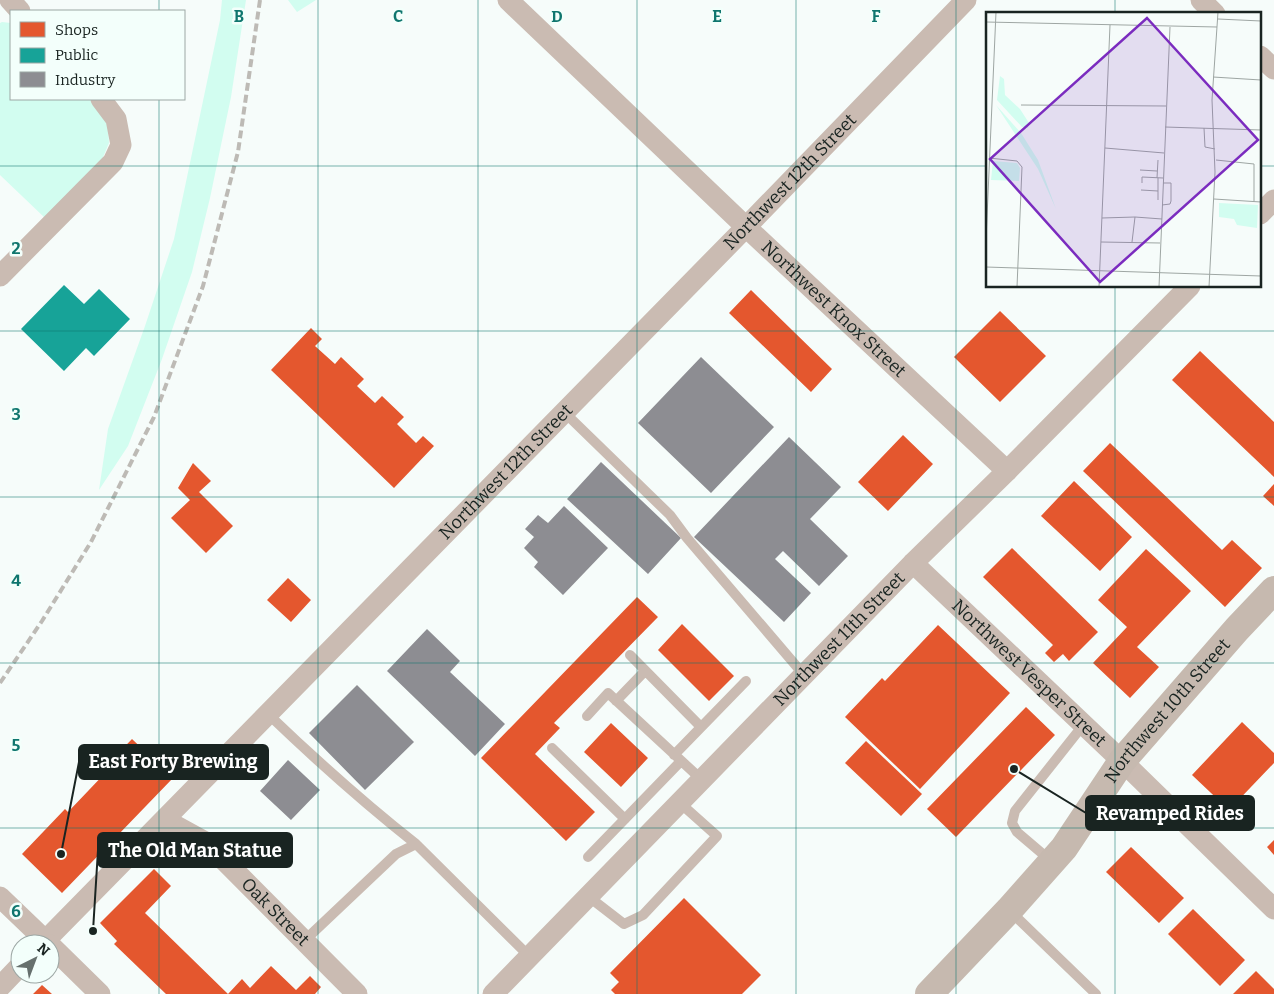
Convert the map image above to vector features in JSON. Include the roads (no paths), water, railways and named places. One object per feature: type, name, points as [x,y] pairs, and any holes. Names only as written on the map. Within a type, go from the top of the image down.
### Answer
[{"type":"street","points":[[10,0],[19,10]]},
{"type":"street","name":"Northwest Knox Street","points":[[508,0],[746,227],[1007,471]]},
{"type":"street","name":"Northwest 12th Street","points":[[55,934],[966,0]]},
{"type":"street","points":[[1201,0],[1214,12]]},
{"type":"street","points":[[1262,58],[1274,69]]},
{"type":"street","points":[[0,276],[113,162],[121,145],[116,119],[102,100]]},
{"type":"street","points":[[1262,212],[1274,200]]},
{"type":"street","name":"Northwest 11th Street","points":[[493,994],[913,563],[1188,288]]},
{"type":"street","name":"Northwest Vesper Street","points":[[913,563],[1084,724],[1274,909]]},
{"type":"street","name":"Northwest 10th Street","points":[[929,994],[1009,910],[1064,848],[1122,761],[1237,629],[1274,590]]},
{"type":"street","name":"Oak Street","points":[[165,820],[207,843],[357,994]]},
{"type":"street","points":[[0,897],[37,934]]},
{"type":"street","points":[[60,956],[100,994]]},
{"type":"street","points":[[0,987],[10,976]]},
{"type":"lane","points":[[563,412],[670,515],[687,538],[804,675]]},
{"type":"lane","points":[[630,655],[701,727]]},
{"type":"lane","points":[[616,701],[645,670]]},
{"type":"lane","points":[[588,857],[625,819],[678,758],[701,727],[746,681]]},
{"type":"lane","points":[[587,716],[608,694],[702,780]]},
{"type":"lane","points":[[268,714],[366,805],[416,844],[530,957]]},
{"type":"lane","points":[[1052,862],[1017,832],[1012,823],[1015,811],[1084,724]]},
{"type":"lane","points":[[552,748],[625,819]]},
{"type":"lane","points":[[589,897],[624,924],[643,915],[718,836],[680,802]]},
{"type":"lane","points":[[304,941],[396,854],[416,844]]},
{"type":"lane","points":[[1009,910],[1096,994]]},
{"type":"railway","points":[[0,683],[42,621],[91,542],[154,417],[203,286],[238,152],[260,0]]},
{"type":"place","name":"Revamped Rides","points":[[1014,769]]},
{"type":"place","name":"East Forty Brewing","points":[[61,854]]},
{"type":"place","name":"The Old Man Statue","points":[[93,931]]}]
